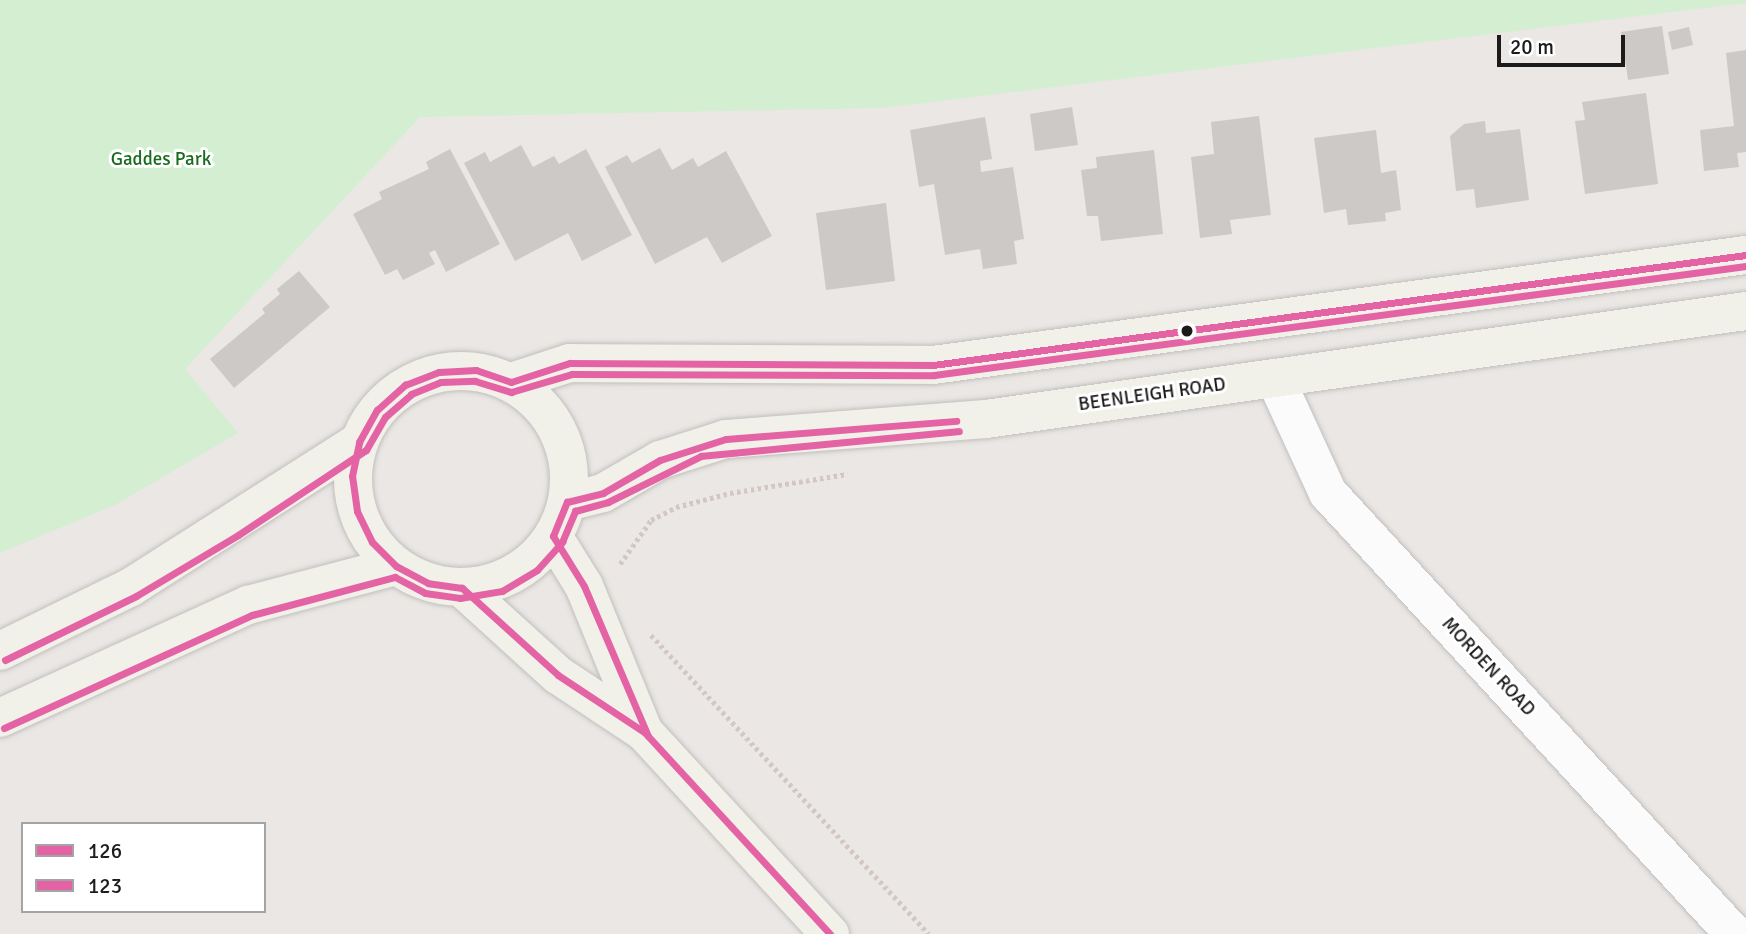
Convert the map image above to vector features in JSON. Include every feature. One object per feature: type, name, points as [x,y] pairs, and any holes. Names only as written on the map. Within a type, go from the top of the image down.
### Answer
[{"type":"main road","points":[[511,382],[570,363],[933,365],[1746,255]]},
{"type":"main road","name":"BEENLEIGH ROAD","points":[[567,502],[603,493],[660,460],[726,439],[986,419],[1746,312]]},
{"type":"main road","points":[[476,370],[511,382],[539,403],[560,432],[570,467],[567,502],[553,536],[529,563],[498,581],[463,588],[428,583],[396,566],[372,542],[357,511],[352,476],[359,442],[377,410],[405,385],[439,372],[476,370]]},
{"type":"main road","points":[[0,651],[131,587],[359,442]]},
{"type":"main road","points":[[553,536],[584,586],[644,732]]},
{"type":"main road","points":[[0,718],[237,610],[396,566]]},
{"type":"main road","points":[[463,588],[558,674],[644,732],[830,934]]},
{"type":"street","name":"MORDEN ROAD","points":[[1275,378],[1328,493],[1734,934]]},
{"type":"path","points":[[616,577],[624,552],[651,520],[676,508],[730,493],[854,473]]},
{"type":"path","points":[[645,628],[929,934]]},
{"type":"green space","name":"Gaddes Park","points":[[0,0],[1746,0],[1746,3],[882,108],[420,117],[185,369],[238,433],[115,505],[0,553]]},
{"type":"building","points":[[1662,26],[1669,74],[1628,80],[1621,32]]},
{"type":"building","points":[[1689,27],[1693,45],[1672,50],[1668,32]]},
{"type":"building","points":[[1746,50],[1746,152],[1737,153],[1739,167],[1704,171],[1700,130],[1734,126],[1726,53]]},
{"type":"building","points":[[1646,93],[1658,184],[1585,194],[1575,121],[1585,120],[1582,102]]},
{"type":"building","points":[[1072,107],[1078,145],[1035,151],[1030,114]]},
{"type":"building","points":[[1259,116],[1271,215],[1230,220],[1232,234],[1200,238],[1191,157],[1214,154],[1211,122]]},
{"type":"building","points":[[985,117],[992,159],[980,161],[981,172],[1013,167],[1024,239],[1014,241],[1017,264],[983,269],[980,249],[945,255],[934,184],[919,187],[910,130]]},
{"type":"building","points":[[1485,121],[1486,133],[1520,129],[1529,200],[1476,208],[1474,189],[1456,191],[1450,136],[1464,124]]},
{"type":"building","points":[[1376,130],[1381,173],[1396,170],[1401,210],[1385,213],[1386,221],[1348,225],[1346,209],[1324,213],[1314,138]]},
{"type":"building","points":[[521,145],[533,167],[554,156],[559,164],[586,149],[632,235],[582,261],[568,233],[515,261],[464,163],[485,152],[490,162]]},
{"type":"building","points":[[660,148],[672,170],[693,158],[698,167],[726,151],[772,236],[722,263],[707,237],[655,264],[605,167],[627,155],[632,163]]},
{"type":"building","points":[[450,149],[500,244],[446,272],[435,250],[429,253],[435,264],[403,280],[397,269],[385,275],[353,214],[382,199],[379,192],[429,169],[426,162]]},
{"type":"building","points":[[1154,150],[1163,234],[1101,241],[1098,216],[1087,216],[1081,170],[1097,168],[1096,157]]},
{"type":"building","points":[[886,203],[895,281],[826,290],[816,213]]},
{"type":"building","points":[[299,271],[330,307],[234,388],[210,359],[265,313],[262,309],[280,294],[277,289]]},
{"type":"transit line","name":"126","points":[[830,934],[644,732],[558,675],[462,588],[428,583],[396,566],[372,542],[357,511],[352,476],[359,442],[377,410],[405,385],[439,372],[476,370],[511,382],[570,363],[933,365],[1746,255]]},
{"type":"transit line","name":"123","points":[[5,660],[136,596],[238,535],[366,450],[385,417],[411,394],[441,382],[475,381],[511,392],[572,374],[934,375],[1746,266]]},
{"type":"transit line","name":"126","points":[[648,736],[584,586],[553,536],[567,502],[603,493],[660,460],[726,439],[956,421]]},
{"type":"transit line","name":"123","points":[[4,728],[252,615],[395,577],[425,593],[460,598],[502,591],[537,570],[562,542],[575,511],[608,502],[701,456],[959,431]]}]
